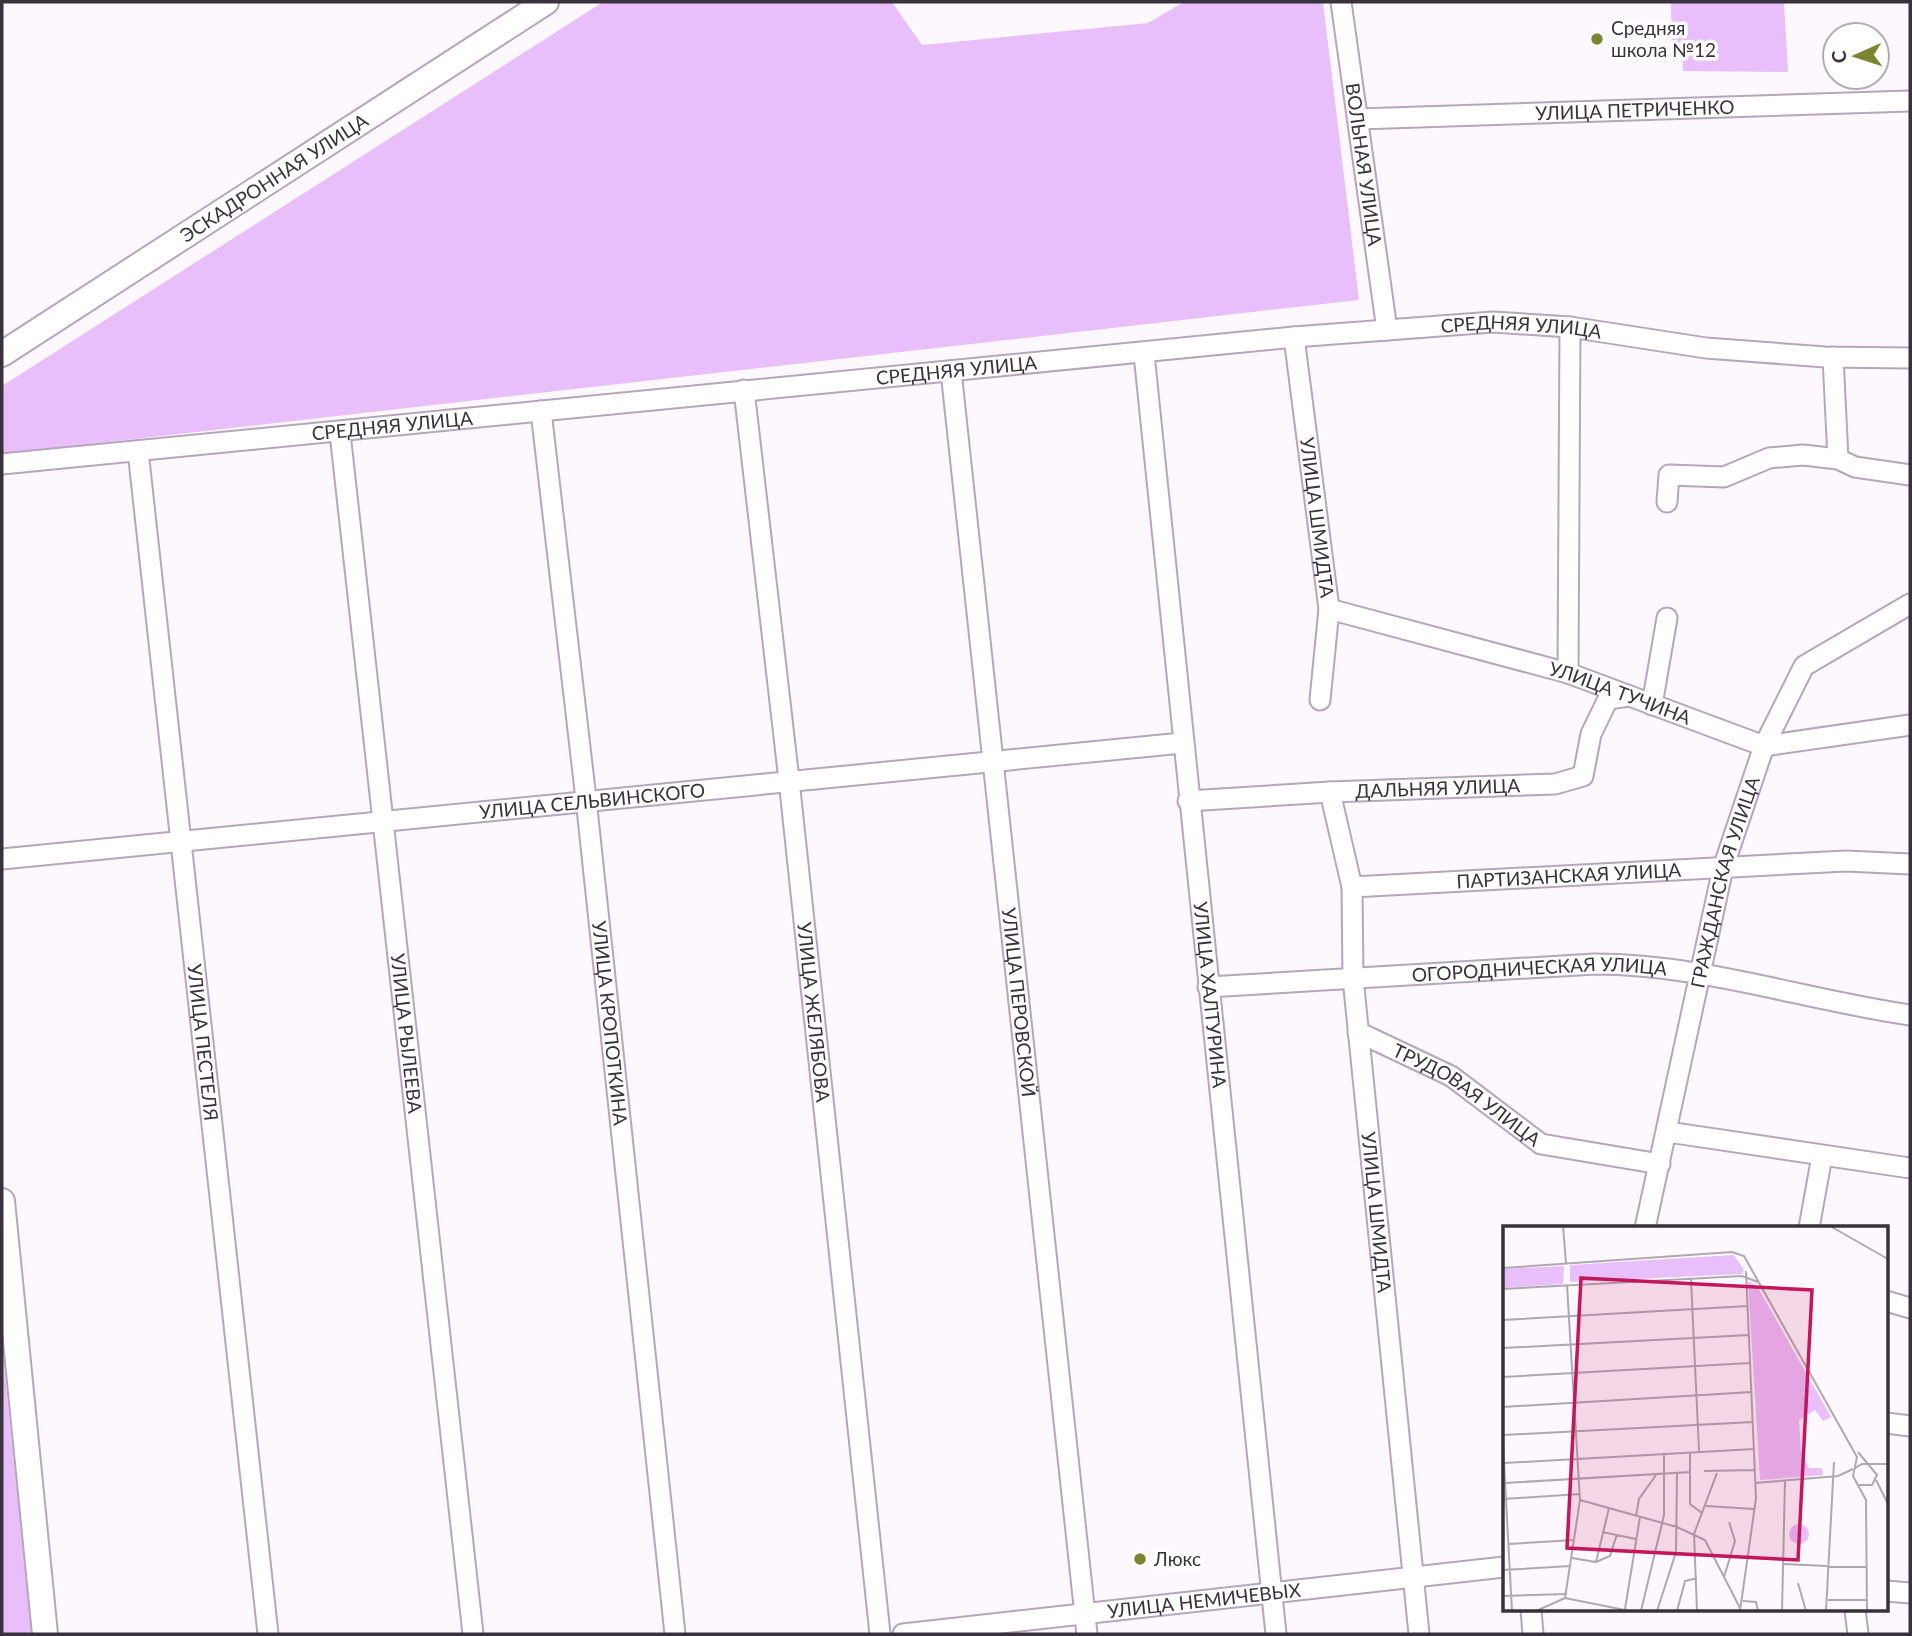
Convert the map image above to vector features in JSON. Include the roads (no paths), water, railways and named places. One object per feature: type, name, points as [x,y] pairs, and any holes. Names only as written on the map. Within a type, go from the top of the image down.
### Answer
[{"type":"main road","name":"ЭСКАДРОННАЯ УЛИЦА","points":[[2,354],[546,2]]},
{"type":"main road","points":[[2,1201],[45,1634]]},
{"type":"street","name":"ВОЛЬНАЯ УЛИЦА","points":[[1341,2],[1387,330]]},
{"type":"street","name":"УЛИЦА ПЕТРИЧЕНКО","points":[[1359,119],[1910,101]]},
{"type":"street","points":[[1382,292],[1395,315],[1411,328]]},
{"type":"street","points":[[1354,332],[1374,317],[1382,292]]},
{"type":"street","name":"СРЕДНЯЯ УЛИЦА","points":[[2,464],[340,433],[744,390],[1144,354],[1294,337],[1493,322],[1570,327],[1706,348],[1833,357],[1910,358]]},
{"type":"street","points":[[1568,673],[1570,327]]},
{"type":"street","name":"УЛИЦА ШМИДТА","points":[[1294,337],[1329,609],[1320,700]]},
{"type":"street","name":"УЛИЦА ХАЛТУРИНА","points":[[1144,354],[1182,743],[1276,1634]]},
{"type":"street","points":[[1833,357],[1838,459]]},
{"type":"street","name":"УЛИЦА ПЕРОВСКОЙ","points":[[951,371],[1087,1634]]},
{"type":"street","name":"УЛИЦА ЖЕЛЯБОВА","points":[[744,390],[789,780],[880,1634]]},
{"type":"street","name":"УЛИЦА КРОПОТКИНА","points":[[541,411],[586,799],[675,1634]]},
{"type":"street","name":"УЛИЦА РЫЛЕЕВА","points":[[340,433],[473,1634]]},
{"type":"street","name":"УЛИЦА ПЕСТЕЛЯ","points":[[138,451],[268,1634]]},
{"type":"street","points":[[1667,502],[1669,475],[1724,477],[1769,458],[1803,455],[1838,459],[1855,467],[1910,475]]},
{"type":"street","name":"ГРАЖДАНСКАЯ УЛИЦА","points":[[1645,1226],[1668,1132],[1698,972],[1723,868],[1764,746],[1804,666],[1910,604]]},
{"type":"street","name":"УЛИЦА ТУЧИНА","points":[[1329,609],[1568,673],[1764,746],[1910,725]]},
{"type":"street","points":[[1652,705],[1667,618]]},
{"type":"street","name":"ДАЛЬНЯЯ УЛИЦА","points":[[1188,801],[1330,792],[1555,784],[1583,776],[1591,734],[1608,699],[1629,696]]},
{"type":"street","name":"УЛИЦА СЕЛЬВИНСКОГО","points":[[2,859],[586,799],[1182,743]]},
{"type":"street","name":"УЛИЦА ШМИДТА","points":[[1330,792],[1352,887],[1353,978],[1419,1634]]},
{"type":"street","name":"ПАРТИЗАНСКАЯ УЛИЦА","points":[[1352,887],[1846,862],[1910,864]]},
{"type":"street","name":"ОГОРОДНИЧЕСКАЯ УЛИЦА","points":[[1208,987],[1595,964],[1642,964],[1698,972],[1910,1015]]},
{"type":"street","name":"ТРУДОВАЯ УЛИЦА","points":[[1358,1032],[1451,1076],[1541,1144],[1660,1164]]},
{"type":"street","points":[[1668,1132],[1910,1168]]},
{"type":"street","points":[[1809,1226],[1822,1156]]},
{"type":"street","points":[[1888,1302],[1910,1308]]},
{"type":"street","points":[[1888,1423],[1910,1426]]},
{"type":"street","name":"УЛИЦА НЕМИЧЕВЫХ","points":[[903,1634],[1503,1567]]},
{"type":"street","points":[[1888,1591],[1910,1593]]},
{"type":"street","points":[[1531,1612],[1533,1634]]},
{"type":"street","points":[[1855,1612],[1858,1634]]},
{"type":"place","name":"Средняя школа №12","points":[[1597,39]]},
{"type":"place","name":"Люкс","points":[[1140,1559]]}]
